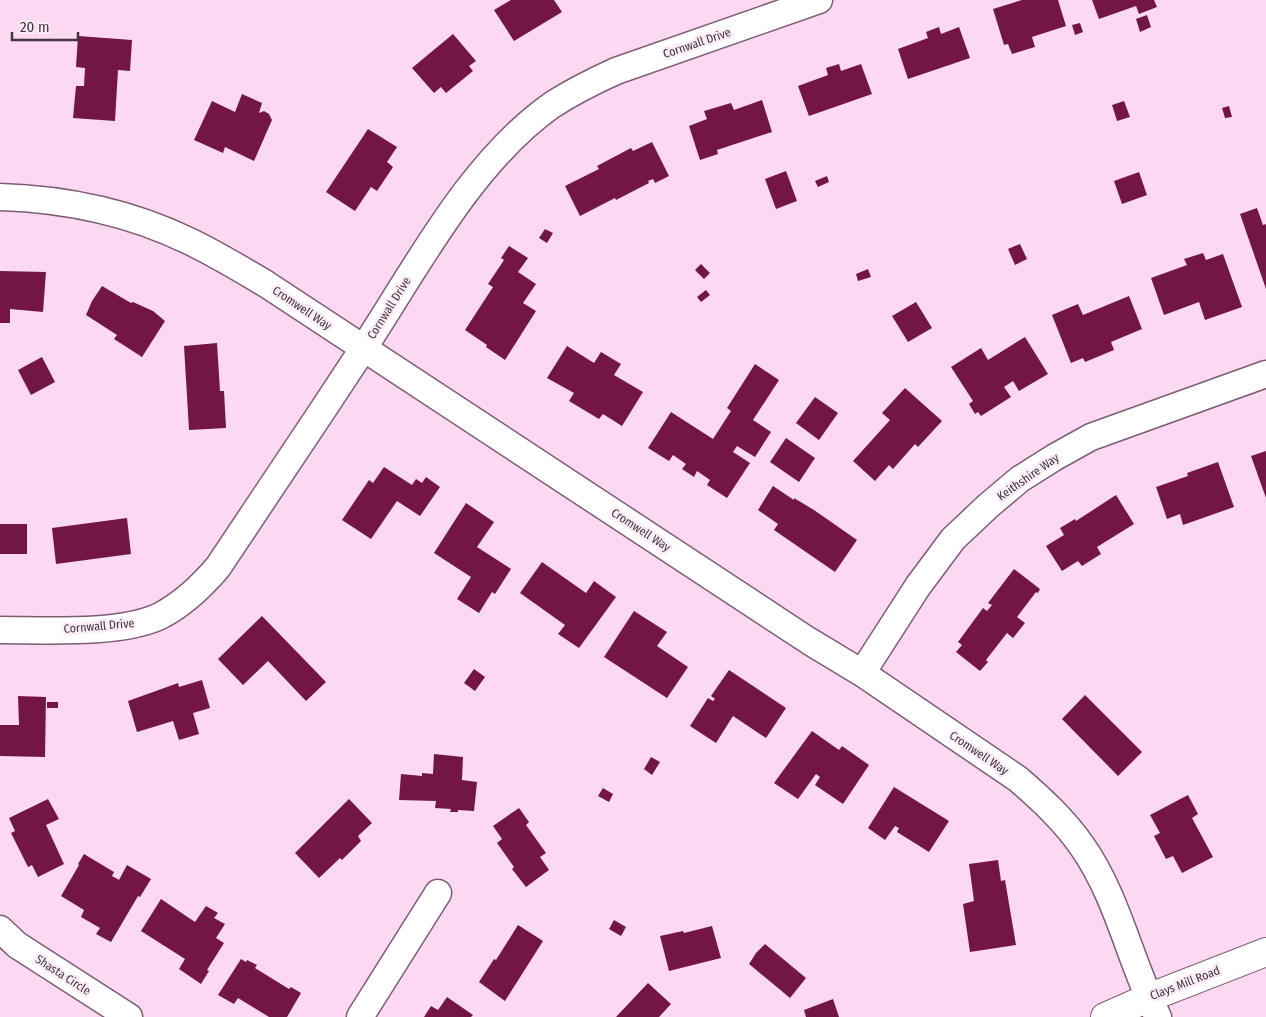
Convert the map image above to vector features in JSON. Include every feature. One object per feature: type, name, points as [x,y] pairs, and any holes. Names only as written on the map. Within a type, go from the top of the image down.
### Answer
[{"type":"main road","name":"Clays Mill Road","points":[[1105,1017],[1153,1007],[1266,952]]},
{"type":"street","name":"Cornwall Drive","points":[[0,630],[89,629],[130,625],[158,616],[183,602],[202,586],[218,567],[465,194],[492,160],[524,129],[552,106],[584,86],[616,71],[819,0]]},
{"type":"street","name":"Cromwell Way","points":[[0,197],[24,198],[79,206],[124,216],[163,230],[224,259],[266,284],[809,641],[862,673],[1018,779],[1040,798],[1082,846],[1110,899],[1153,1007]]},
{"type":"street","name":"Keithshire Way","points":[[862,673],[918,586],[953,539],[1020,479],[1092,437],[1266,374]]},
{"type":"street","points":[[360,1017],[438,893]]},
{"type":"street","name":"Shasta Circle","points":[[0,929],[17,945],[130,1017]]},
{"type":"building","points":[[511,0],[554,0],[562,12],[514,41],[494,10]]},
{"type":"building","points":[[1022,0],[1058,0],[1066,26],[1032,37],[1035,47],[1012,54],[1008,44],[1004,45],[993,9]]},
{"type":"building","points":[[1092,0],[1154,0],[1157,7],[1139,14],[1136,6],[1099,19]]},
{"type":"building","points":[[1147,15],[1151,27],[1140,32],[1136,19]]},
{"type":"building","points":[[1080,23],[1083,32],[1075,35],[1072,25]]},
{"type":"building","points":[[939,27],[941,34],[959,27],[970,58],[908,79],[898,49],[928,38],[926,32]]},
{"type":"building","points":[[453,34],[476,61],[469,66],[473,71],[446,93],[441,87],[434,93],[412,68]]},
{"type":"building","points":[[78,36],[132,40],[130,71],[118,70],[115,121],[73,118],[76,86],[84,86],[85,68],[76,67]]},
{"type":"building","points":[[839,64],[841,71],[861,64],[872,94],[809,116],[798,86],[828,75],[826,68]]},
{"type":"building","points":[[242,94],[262,103],[259,113],[264,111],[269,114],[272,120],[254,161],[225,147],[223,153],[194,140],[212,101],[235,112]]},
{"type":"building","points":[[762,100],[772,132],[717,150],[718,154],[700,160],[689,126],[707,119],[704,111],[731,103],[734,110]]},
{"type":"building","points":[[1124,101],[1130,117],[1117,121],[1112,105]]},
{"type":"building","points":[[1229,106],[1232,117],[1225,118],[1222,108]]},
{"type":"building","points":[[368,129],[397,147],[387,162],[393,167],[377,191],[371,187],[355,211],[326,192]]},
{"type":"building","points":[[652,142],[669,176],[655,183],[653,179],[648,181],[649,183],[616,200],[615,198],[580,216],[565,186],[599,169],[597,166],[631,148],[633,151]]},
{"type":"building","points":[[786,171],[797,201],[776,209],[765,179]]},
{"type":"building","points":[[1139,172],[1147,195],[1122,204],[1114,181]]},
{"type":"building","points":[[827,176],[829,182],[818,187],[815,181]]},
{"type":"building","points":[[1257,208],[1263,225],[1266,224],[1266,289],[1240,214]]},
{"type":"building","points":[[545,229],[553,233],[547,243],[539,238]]},
{"type":"building","points":[[1020,244],[1027,259],[1015,265],[1008,249]]},
{"type":"building","points":[[509,246],[528,258],[518,272],[536,284],[523,303],[536,311],[505,360],[465,330],[493,287],[488,284],[504,260],[501,258]]},
{"type":"building","points":[[1203,253],[1206,260],[1223,254],[1242,307],[1205,320],[1199,302],[1164,315],[1151,278],[1187,265],[1184,259]]},
{"type":"building","points":[[701,264],[710,273],[704,279],[695,270]]},
{"type":"building","points":[[868,269],[871,277],[858,281],[856,274]]},
{"type":"building","points":[[0,271],[46,272],[43,312],[10,309],[10,323],[0,323]]},
{"type":"building","points":[[102,286],[131,303],[133,302],[153,311],[165,321],[142,357],[114,339],[117,335],[86,315],[92,301]]},
{"type":"building","points":[[706,290],[710,295],[701,302],[697,297]]},
{"type":"building","points":[[1129,296],[1142,329],[1111,342],[1114,350],[1085,362],[1083,358],[1071,363],[1052,315],[1078,304],[1083,315]]},
{"type":"building","points":[[916,302],[932,328],[908,342],[892,316]]},
{"type":"building","points":[[1025,337],[1048,374],[1019,391],[1013,381],[1004,387],[1011,397],[981,416],[978,412],[975,414],[969,404],[973,401],[951,367],[981,348],[988,360]]},
{"type":"building","points":[[217,343],[220,391],[224,391],[226,428],[189,430],[184,346]]},
{"type":"building","points":[[567,346],[594,363],[601,352],[621,364],[614,375],[643,392],[622,426],[603,414],[599,419],[569,401],[574,393],[547,378]]},
{"type":"building","points":[[42,357],[55,382],[31,395],[18,370]]},
{"type":"building","points":[[755,364],[779,380],[753,420],[771,432],[755,457],[737,446],[733,452],[750,463],[727,498],[707,485],[710,480],[697,471],[694,477],[682,469],[686,464],[673,455],[669,461],[648,448],[671,412],[713,439],[731,411],[727,408]]},
{"type":"building","points":[[905,388],[942,421],[918,447],[915,444],[893,469],[889,465],[875,481],[853,461],[890,420],[882,413]]},
{"type":"building","points":[[815,397],[838,413],[819,440],[796,423]]},
{"type":"building","points":[[786,438],[815,458],[799,482],[770,462]]},
{"type":"building","points":[[1266,451],[1266,498],[1251,456]]},
{"type":"building","points":[[1218,462],[1234,507],[1183,525],[1180,514],[1167,519],[1156,487],[1188,476],[1187,473]]},
{"type":"building","points":[[384,467],[412,485],[416,479],[422,483],[426,477],[440,487],[420,516],[397,501],[371,539],[342,520],[369,480],[373,483]]},
{"type":"building","points":[[773,486],[814,510],[857,540],[835,572],[774,530],[778,524],[758,510]]},
{"type":"building","points":[[1116,495],[1134,524],[1097,547],[1101,554],[1082,566],[1078,561],[1062,571],[1046,546],[1064,535],[1060,528],[1075,519],[1076,521]]},
{"type":"building","points":[[466,503],[494,522],[477,547],[511,569],[495,594],[492,592],[479,613],[457,599],[471,577],[434,553]]},
{"type":"building","points":[[127,518],[131,554],[56,564],[52,528]]},
{"type":"building","points":[[0,524],[27,524],[27,554],[0,554]]},
{"type":"building","points":[[542,562],[586,593],[594,581],[616,597],[579,648],[558,634],[565,625],[520,593]]},
{"type":"building","points":[[1014,569],[1040,589],[1017,617],[1025,623],[1013,638],[1007,633],[980,671],[956,652],[962,645],[958,642],[983,608],[987,611],[992,605],[988,603]]},
{"type":"building","points":[[634,611],[667,632],[657,646],[688,667],[667,698],[604,657]]},
{"type":"building","points":[[262,616],[326,682],[306,701],[268,661],[243,685],[218,659]]},
{"type":"building","points":[[474,669],[485,677],[475,691],[464,683]]},
{"type":"building","points":[[729,670],[786,708],[766,738],[733,716],[716,743],[690,726],[708,698],[713,701],[715,699],[711,696]]},
{"type":"building","points":[[202,680],[210,708],[193,713],[199,734],[179,740],[173,721],[137,732],[128,701],[178,683],[179,687]]},
{"type":"building","points":[[1085,695],[1142,752],[1118,776],[1062,719]]},
{"type":"building","points":[[18,696],[46,697],[45,757],[0,756],[0,725],[19,725]]},
{"type":"building","points":[[47,702],[58,702],[58,708],[47,708]]},
{"type":"building","points":[[812,731],[839,750],[842,746],[869,765],[843,804],[815,785],[820,777],[816,774],[798,799],[774,783]]},
{"type":"building","points":[[434,754],[463,757],[462,780],[477,782],[474,811],[458,810],[458,812],[450,812],[451,809],[435,808],[436,801],[399,800],[401,774],[422,776],[422,773],[433,774]]},
{"type":"building","points":[[651,757],[660,762],[652,775],[644,769]]},
{"type":"building","points":[[894,787],[949,821],[929,852],[897,832],[899,828],[895,826],[885,840],[868,828]]},
{"type":"building","points":[[603,788],[613,794],[609,802],[598,796]]},
{"type":"building","points":[[1188,795],[1198,814],[1192,818],[1213,857],[1182,873],[1173,856],[1166,859],[1154,836],[1160,833],[1150,815]]},
{"type":"building","points":[[48,799],[59,819],[46,825],[64,864],[38,877],[32,865],[28,867],[11,833],[15,831],[9,818]]},
{"type":"building","points":[[349,799],[372,823],[358,836],[361,841],[342,860],[340,858],[319,878],[295,853]]},
{"type":"building","points":[[519,808],[529,822],[526,825],[546,853],[540,857],[549,870],[526,887],[512,869],[514,867],[497,843],[502,839],[493,826]]},
{"type":"building","points":[[84,854],[114,872],[112,876],[119,880],[127,865],[151,879],[140,897],[138,896],[111,942],[96,934],[100,928],[81,917],[84,910],[61,896]]},
{"type":"building","points":[[998,860],[1001,881],[1005,880],[1016,945],[970,952],[963,904],[974,901],[969,864]]},
{"type":"building","points":[[161,899],[195,922],[206,906],[218,913],[214,918],[225,924],[216,938],[224,943],[207,970],[209,971],[201,984],[179,969],[185,959],[141,931]]},
{"type":"building","points":[[614,920],[626,927],[621,936],[609,929]]},
{"type":"building","points":[[518,925],[543,941],[505,1001],[479,982],[494,959],[496,960]]},
{"type":"building","points":[[712,926],[721,958],[669,971],[660,936],[683,931],[684,933]]},
{"type":"building","points":[[765,944],[806,978],[790,998],[749,964]]},
{"type":"building","points":[[241,959],[257,965],[255,968],[289,989],[291,987],[301,993],[287,1017],[269,1017],[238,998],[234,1004],[218,995]]},
{"type":"building","points":[[648,983],[671,1004],[659,1017],[616,1017]]},
{"type":"building","points":[[447,997],[473,1015],[471,1017],[424,1017],[431,1006],[438,1010]]},
{"type":"building","points":[[833,999],[839,1017],[806,1017],[804,1010]]}]
